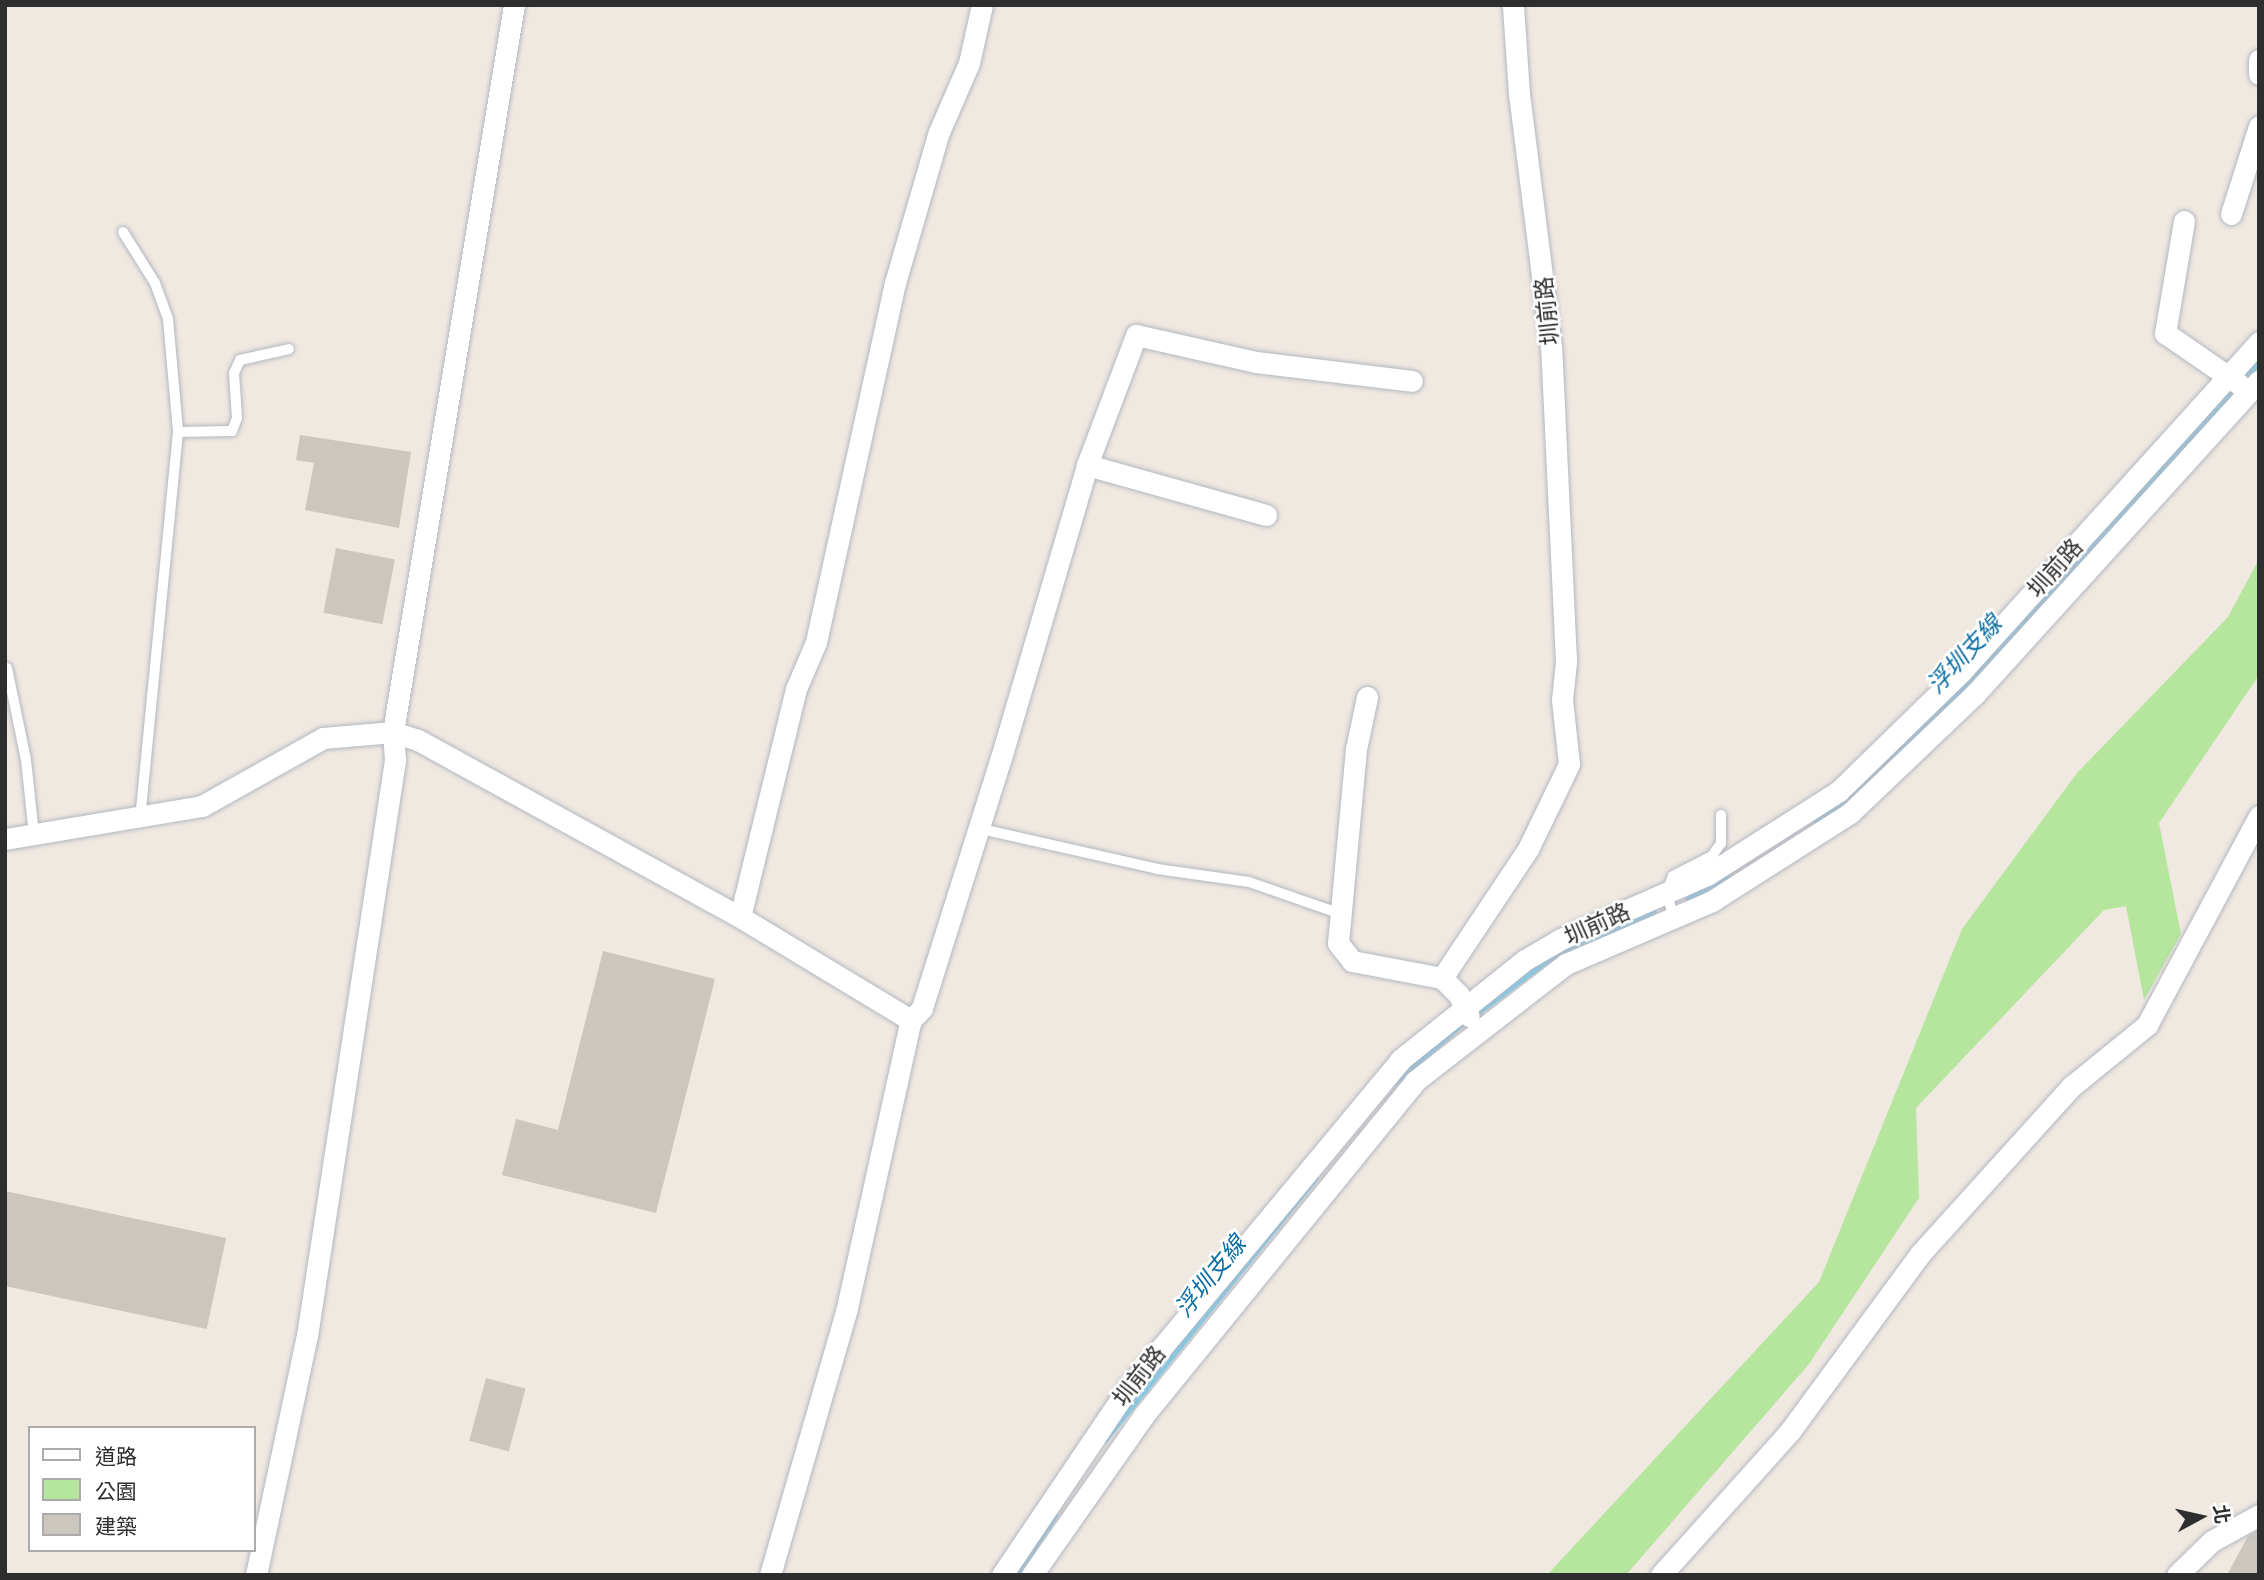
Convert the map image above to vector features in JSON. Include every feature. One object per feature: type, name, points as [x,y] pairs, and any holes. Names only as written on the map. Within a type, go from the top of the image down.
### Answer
[{"type":"street","points":[[257,1575],[307,1336],[395,760],[393,732],[514,5]]},
{"type":"street","points":[[740,917],[796,689],[816,642],[895,282],[939,132],[969,63],[982,5]]},
{"type":"street","name":"圳前路","points":[[1442,978],[1528,849],[1569,764],[1562,700],[1566,660],[1551,347],[1519,94],[1513,5]]},
{"type":"street","points":[[2259,60],[2259,74]]},
{"type":"street","points":[[2231,214],[2259,126]]},
{"type":"street","points":[[2184,221],[2165,333],[2229,377],[2254,386]]},
{"type":"street","points":[[770,1575],[846,1312],[911,1020],[922,1008],[1087,465],[1136,335],[1256,362],[1412,382]]},
{"type":"street","name":"圳前路","points":[[1002,1575],[1129,1387],[1367,1095],[1464,1006],[1561,939],[1666,894],[1810,813],[1865,767],[1961,673],[2259,342]]},
{"type":"street","name":"圳前路","points":[[1032,1575],[1144,1415],[1383,1115],[1415,1082],[1477,1030],[1566,964],[1712,901],[1822,834],[1872,793],[1975,694],[2254,386]]},
{"type":"street","points":[[1087,465],[1266,514]]},
{"type":"street","points":[[1367,697],[1356,749],[1338,913],[1338,943],[1352,961],[1442,978],[1464,1006],[1477,1030]]},
{"type":"street","points":[[5,839],[141,819],[220,799],[323,738],[393,732],[418,740],[740,917],[911,1020]]},
{"type":"street","points":[[1661,1575],[1790,1431],[1948,1222],[2072,1086],[2147,1025],[2259,816]]},
{"type":"street","points":[[2177,1575],[2212,1541],[2259,1516]]},
{"type":"lane","points":[[123,232],[155,283],[168,319],[178,432],[141,819]]},
{"type":"lane","points":[[178,432],[232,431],[237,418],[234,373],[240,360],[289,349]]},
{"type":"lane","points":[[8,668],[26,760],[33,835]]},
{"type":"lane","points":[[1675,918],[1666,894],[1673,876],[1713,856],[1721,844],[1721,815]]},
{"type":"lane","points":[[977,828],[1157,869],[1249,881],[1338,913]]},
{"type":"green space","points":[[2259,559],[2259,675],[2159,823],[2181,934],[2144,1000],[2126,906],[2104,910],[1916,1108],[1919,1198],[1809,1364],[1626,1575],[1547,1575],[1819,1282],[1962,929],[2077,773],[2228,617]]},
{"type":"building","points":[[300,435],[411,452],[399,528],[305,510],[314,463],[296,460]]},
{"type":"building","points":[[336,548],[395,559],[382,624],[323,613]]},
{"type":"building","points":[[603,951],[715,979],[656,1213],[502,1175],[516,1119],[558,1130]]},
{"type":"building","points":[[5,1191],[226,1238],[207,1329],[5,1286]]},
{"type":"building","points":[[486,1378],[526,1389],[509,1451],[469,1441]]},
{"type":"building","points":[[2259,1530],[2259,1575],[2227,1575],[2248,1536]]},
{"type":"waterway","name":"浮圳支線","points":[[2249,374],[2259,362]]},
{"type":"waterway","name":"浮圳支線","points":[[1817,821],[1851,797],[1965,685],[2231,393]]},
{"type":"waterway","name":"浮圳支線","points":[[1689,899],[1729,878]]},
{"type":"waterway","name":"浮圳支線","points":[[1479,1012],[1558,953],[1654,913]]},
{"type":"waterway","name":"浮圳支線","points":[[1391,1086],[1461,1025]]},
{"type":"waterway","name":"浮圳支線","points":[[1105,1440],[1316,1178]]},
{"type":"waterway","name":"浮圳支線","points":[[1016,1575],[1055,1516]]}]
